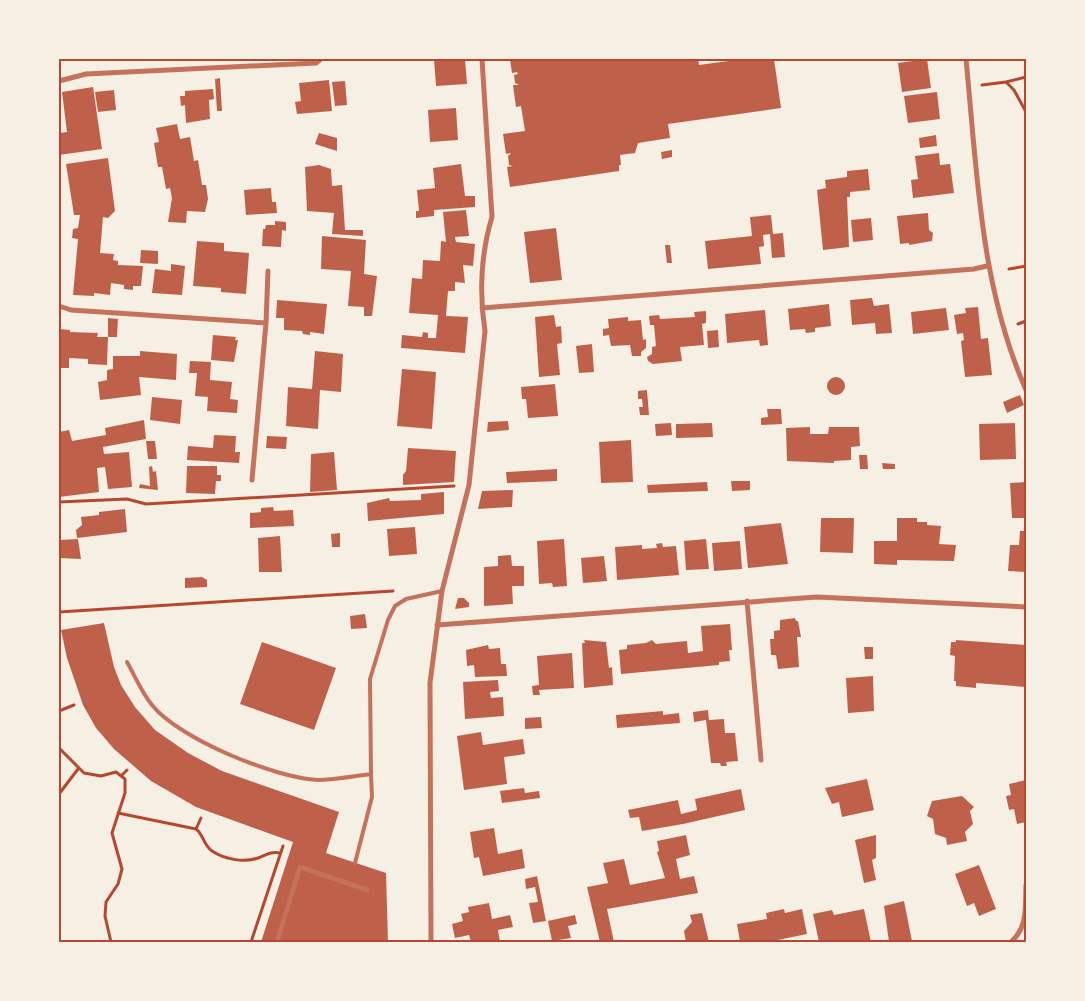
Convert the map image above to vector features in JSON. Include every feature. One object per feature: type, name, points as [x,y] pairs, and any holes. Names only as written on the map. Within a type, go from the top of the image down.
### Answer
[{"type":"street","points":[[59,81],[86,74],[316,64],[321,59]]},
{"type":"street","points":[[431,942],[430,702],[442,592],[469,485],[485,331],[482,308],[485,238],[492,217],[482,59]]},
{"type":"street","points":[[966,59],[987,266],[1009,350],[1026,390]]},
{"type":"street","points":[[482,308],[974,269],[987,266]]},
{"type":"street","points":[[252,480],[266,323],[268,271]]},
{"type":"street","points":[[59,306],[71,310],[266,323]]},
{"type":"street","points":[[437,625],[817,597],[1026,607]]},
{"type":"street","points":[[747,602],[761,760]]},
{"type":"street","points":[[277,942],[300,867],[367,890]]},
{"type":"street","points":[[1011,942],[1021,933],[1025,919],[1026,885]]},
{"type":"lane","points":[[355,863],[372,797],[370,679],[388,620],[395,606],[406,599],[442,592]]},
{"type":"lane","points":[[127,662],[153,706],[176,726],[223,753],[287,774],[318,780],[371,774]]},
{"type":"path","points":[[991,84],[1026,77]]},
{"type":"path","points":[[1006,82],[1014,90],[1026,112]]},
{"type":"path","points":[[1009,269],[1026,266]]},
{"type":"path","points":[[59,502],[127,499],[146,504],[469,485]]},
{"type":"path","points":[[59,612],[397,591]]},
{"type":"path","points":[[59,711],[74,705]]},
{"type":"path","points":[[59,748],[84,773],[101,776],[116,772],[122,774]]},
{"type":"path","points":[[59,794],[78,769]]},
{"type":"path","points":[[122,774],[126,770]]},
{"type":"path","points":[[111,942],[105,909],[108,896],[122,875],[121,862],[112,833],[126,786],[122,774]]},
{"type":"path","points":[[118,813],[196,828],[200,831],[208,848],[227,857],[246,861],[269,853],[280,854]]},
{"type":"path","points":[[196,828],[201,818]]},
{"type":"path","points":[[251,942],[283,846]]},
{"type":"building","points":[[434,59],[465,59],[467,84],[436,86]]},
{"type":"building","points":[[510,59],[698,59],[699,65],[743,59],[774,59],[781,108],[668,124],[670,138],[638,143],[635,153],[620,155],[621,165],[619,165],[619,171],[510,187],[507,167],[513,166],[509,165],[508,156],[511,153],[506,154],[503,134],[525,131],[521,106],[516,107],[513,85],[519,85],[515,83],[514,75],[518,74],[517,72],[512,73]]},
{"type":"building","points":[[927,59],[931,88],[902,92],[898,63]]},
{"type":"building","points":[[220,78],[222,111],[217,111],[215,79]]},
{"type":"building","points":[[329,80],[332,111],[297,114],[295,102],[301,101],[299,83]]},
{"type":"building","points":[[345,81],[347,105],[335,106],[332,82]]},
{"type":"building","points":[[93,87],[102,149],[59,155],[59,133],[67,132],[62,92]]},
{"type":"building","points":[[213,89],[214,99],[209,100],[210,119],[186,123],[185,105],[181,106],[180,96],[185,96],[185,91]]},
{"type":"building","points":[[114,90],[116,110],[98,112],[95,92]]},
{"type":"building","points":[[937,92],[940,119],[908,123],[904,96]]},
{"type":"building","points":[[456,108],[458,140],[430,142],[428,110]]},
{"type":"building","points":[[177,124],[180,139],[190,137],[194,161],[198,160],[202,185],[206,185],[208,199],[205,212],[187,211],[186,223],[168,222],[172,198],[170,188],[166,189],[162,167],[158,167],[154,143],[159,142],[156,128]]},
{"type":"building","points":[[319,133],[337,138],[337,151],[315,144]]},
{"type":"building","points":[[936,135],[937,146],[920,148],[919,138]]},
{"type":"building","points":[[672,150],[672,157],[662,159],[661,152]]},
{"type":"building","points":[[939,153],[940,165],[950,164],[954,193],[913,198],[911,180],[918,179],[915,156]]},
{"type":"building","points":[[108,158],[115,211],[108,218],[103,217],[100,253],[114,254],[113,260],[118,261],[118,265],[143,266],[141,286],[133,286],[133,290],[124,289],[124,285],[111,283],[110,295],[94,293],[94,296],[73,295],[78,239],[72,238],[73,229],[78,228],[80,215],[74,215],[66,164]]},
{"type":"building","points":[[461,164],[465,196],[475,196],[475,207],[434,210],[434,216],[416,218],[416,211],[419,211],[417,190],[435,188],[433,168]]},
{"type":"building","points":[[319,165],[331,169],[332,186],[342,185],[345,230],[363,230],[363,236],[332,234],[334,213],[307,211],[305,167]]},
{"type":"building","points":[[868,169],[870,190],[850,192],[850,197],[847,197],[849,247],[823,250],[817,190],[826,188],[825,180],[847,177],[847,171]]},
{"type":"building","points":[[271,188],[272,202],[276,202],[277,213],[246,215],[244,190]]},
{"type":"building","points":[[466,210],[469,236],[455,237],[456,242],[475,244],[473,266],[463,265],[465,283],[455,282],[455,291],[448,291],[446,316],[468,317],[465,353],[401,348],[402,335],[422,337],[423,332],[428,333],[428,338],[436,338],[438,315],[409,313],[412,278],[422,279],[423,260],[440,261],[441,241],[446,242],[443,212]]},
{"type":"building","points":[[928,213],[929,230],[933,233],[932,241],[909,245],[909,243],[900,244],[897,216]]},
{"type":"building","points":[[771,215],[773,234],[783,233],[785,257],[772,258],[770,234],[763,235],[764,246],[759,247],[761,264],[708,269],[705,241],[752,236],[750,217]]},
{"type":"building","points":[[871,218],[873,240],[853,242],[851,220]]},
{"type":"building","points":[[275,221],[286,222],[286,231],[282,230],[281,247],[262,246],[263,229],[265,229],[266,225],[275,225]]},
{"type":"building","points":[[556,228],[562,280],[530,283],[524,232]]},
{"type":"building","points":[[322,236],[366,240],[364,274],[377,276],[372,316],[364,316],[364,307],[348,306],[351,271],[321,269]]},
{"type":"building","points":[[197,241],[224,243],[224,251],[249,253],[246,294],[221,292],[221,288],[193,286]]},
{"type":"building","points":[[665,245],[670,245],[672,263],[667,263]]},
{"type":"building","points":[[141,250],[158,251],[158,264],[140,263]]},
{"type":"building","points":[[171,264],[185,266],[182,295],[152,293],[155,269],[171,271]]},
{"type":"building","points":[[872,298],[874,306],[889,304],[892,333],[876,334],[875,323],[852,325],[850,300]]},
{"type":"building","points":[[277,300],[327,304],[324,334],[310,332],[310,335],[303,334],[302,331],[284,330],[284,318],[276,318]]},
{"type":"building","points":[[829,304],[831,326],[815,328],[815,332],[806,333],[805,329],[790,330],[788,309]]},
{"type":"building","points":[[978,307],[981,339],[988,338],[992,375],[965,377],[961,341],[964,340],[963,333],[957,334],[954,315],[966,313],[965,308]]},
{"type":"building","points":[[946,308],[949,330],[913,334],[911,312]]},
{"type":"building","points":[[765,310],[768,345],[760,346],[759,340],[727,343],[725,314]]},
{"type":"building","points":[[706,311],[706,323],[702,324],[704,345],[680,347],[682,361],[653,364],[648,361],[647,357],[652,354],[652,347],[656,346],[654,325],[650,325],[649,316],[659,315],[660,319],[695,317],[694,312]]},
{"type":"building","points":[[554,315],[556,327],[561,326],[562,343],[557,344],[560,375],[539,377],[535,317]]},
{"type":"building","points":[[628,317],[628,321],[641,320],[643,340],[646,339],[646,348],[641,352],[641,356],[632,356],[630,345],[611,346],[609,335],[603,336],[603,329],[609,328],[608,319]]},
{"type":"building","points":[[108,318],[118,319],[117,337],[108,337]]},
{"type":"building","points":[[59,329],[70,330],[70,332],[98,333],[97,337],[108,337],[107,365],[88,364],[88,359],[69,358],[69,368],[59,368]]},
{"type":"building","points":[[718,330],[719,347],[708,348],[707,331]]},
{"type":"building","points":[[213,335],[236,337],[235,340],[238,340],[234,362],[211,360]]},
{"type":"building","points":[[592,344],[594,372],[579,373],[576,346]]},
{"type":"building","points":[[140,351],[177,354],[176,380],[139,377],[141,395],[100,400],[98,382],[107,380],[107,370],[113,369],[113,356],[140,356]]},
{"type":"building","points":[[315,351],[343,354],[341,392],[320,390],[318,429],[286,426],[288,387],[312,389]]},
{"type":"building","points":[[190,361],[211,362],[210,380],[232,382],[230,399],[238,400],[237,413],[207,411],[208,397],[195,396],[197,373],[189,373]]},
{"type":"building","points":[[402,369],[436,372],[432,429],[397,426]]},
{"type":"building","points":[[836,377],[842,380],[845,386],[842,392],[836,395],[830,392],[827,386],[830,380]]},
{"type":"building","points":[[555,384],[558,416],[528,418],[526,399],[522,399],[521,387]]},
{"type":"building","points":[[647,390],[649,415],[640,415],[639,407],[643,407],[642,399],[638,399],[638,391]]},
{"type":"building","points":[[1020,395],[1024,405],[1007,413],[1003,402]]},
{"type":"building","points":[[152,397],[182,400],[180,424],[150,420]]},
{"type":"building","points":[[767,409],[781,409],[782,424],[761,425],[761,418],[768,417]]},
{"type":"building","points":[[144,420],[146,439],[103,447],[104,454],[129,452],[132,487],[108,489],[105,467],[97,468],[99,492],[59,497],[59,432],[69,430],[72,441],[106,435],[105,428]]},
{"type":"building","points":[[508,421],[509,430],[487,432],[488,422]]},
{"type":"building","points":[[671,423],[672,435],[656,436],[655,424]]},
{"type":"building","points":[[712,423],[713,437],[676,438],[676,424]]},
{"type":"building","points":[[1015,423],[1016,459],[980,460],[979,424]]},
{"type":"building","points":[[810,427],[810,434],[828,434],[829,427],[859,427],[860,446],[851,447],[851,460],[834,461],[834,463],[787,461],[786,428]]},
{"type":"building","points":[[214,435],[236,436],[235,452],[240,452],[239,463],[187,460],[188,446],[213,448]]},
{"type":"building","points":[[267,436],[287,437],[286,449],[266,448]]},
{"type":"building","points":[[631,440],[633,482],[601,483],[599,442]]},
{"type":"building","points":[[146,441],[155,441],[157,459],[148,459]]},
{"type":"building","points":[[408,448],[456,451],[454,482],[403,485]]},
{"type":"building","points":[[334,452],[337,490],[310,492],[311,454]]},
{"type":"building","points":[[859,455],[867,455],[868,469],[860,469]]},
{"type":"building","points":[[882,463],[895,464],[895,469],[883,469]]},
{"type":"building","points":[[152,466],[153,472],[156,471],[158,490],[139,488],[140,484],[150,486],[149,467]]},
{"type":"building","points":[[187,466],[217,466],[217,475],[221,475],[221,481],[216,481],[215,494],[186,493]]},
{"type":"building","points":[[557,469],[557,481],[507,483],[506,472]]},
{"type":"building","points":[[731,481],[750,481],[750,490],[732,491]]},
{"type":"building","points":[[707,482],[708,491],[648,493],[647,485]]},
{"type":"building","points":[[1026,482],[1026,518],[1012,518],[1010,483]]},
{"type":"building","points":[[513,490],[512,507],[478,509],[482,491]]},
{"type":"building","points":[[444,492],[444,514],[368,521],[367,503],[389,498],[390,501],[421,500],[421,494]]},
{"type":"building","points":[[273,507],[274,511],[293,510],[294,526],[250,528],[250,513],[261,512],[261,508]]},
{"type":"building","points":[[125,509],[127,532],[77,538],[76,530],[82,525],[81,517],[99,515],[99,512]]},
{"type":"building","points":[[821,518],[854,518],[853,553],[820,552]]},
{"type":"building","points":[[897,518],[917,518],[917,522],[927,522],[927,525],[941,526],[939,544],[956,545],[954,561],[897,560],[897,565],[874,564],[874,541],[897,541]]},
{"type":"building","points":[[781,523],[788,564],[748,568],[744,527]]},
{"type":"building","points":[[415,527],[417,554],[389,556],[387,529]]},
{"type":"building","points":[[1020,531],[1026,531],[1026,572],[1008,571],[1010,545],[1019,545]]},
{"type":"building","points":[[340,533],[340,547],[332,547],[331,534]]},
{"type":"building","points":[[280,536],[282,572],[259,572],[258,538]]},
{"type":"building","points":[[78,539],[81,559],[59,558],[59,540]]},
{"type":"building","points":[[564,539],[567,586],[553,587],[552,583],[539,584],[537,541]]},
{"type":"building","points":[[706,539],[709,569],[686,570],[684,541]]},
{"type":"building","points":[[740,541],[742,569],[714,571],[712,543]]},
{"type":"building","points":[[662,543],[663,547],[676,546],[679,575],[617,580],[615,547],[642,545],[642,549],[657,548],[656,544]]},
{"type":"building","points":[[511,555],[512,566],[524,566],[524,586],[512,586],[513,604],[484,606],[484,567],[498,566],[498,556]]},
{"type":"building","points":[[604,556],[607,581],[583,583],[581,558]]},
{"type":"building","points":[[202,577],[207,580],[207,587],[185,588],[185,578]]},
{"type":"building","points":[[458,598],[464,598],[469,603],[469,607],[455,609]]},
{"type":"building","points":[[365,614],[367,628],[351,629],[350,616]]},
{"type":"building","points":[[795,618],[798,621],[801,637],[797,637],[799,667],[778,669],[776,655],[771,655],[770,639],[774,639],[774,631],[780,630],[780,620]]},
{"type":"building","points":[[104,623],[114,667],[121,685],[135,707],[155,730],[188,753],[222,771],[339,812],[326,853],[386,873],[388,942],[261,942],[293,842],[196,807],[151,781],[114,749],[96,728],[83,705],[67,658],[61,630]]},
{"type":"building","points":[[730,624],[732,650],[729,650],[730,661],[719,662],[719,665],[621,674],[619,650],[627,649],[627,645],[646,643],[652,640],[656,644],[687,641],[688,653],[703,651],[701,626]]},
{"type":"building","points":[[584,640],[606,642],[609,668],[612,667],[613,685],[584,688],[582,643],[585,643]]},
{"type":"building","points":[[956,640],[1026,645],[1026,687],[976,683],[976,688],[956,686],[956,681],[954,681],[955,656],[950,655],[951,642],[956,642]]},
{"type":"building","points":[[262,642],[336,668],[314,730],[240,704]]},
{"type":"building","points":[[488,645],[489,649],[500,648],[501,664],[506,664],[507,676],[475,677],[474,665],[467,666],[466,650]]},
{"type":"building","points":[[864,647],[873,647],[873,659],[865,659]]},
{"type":"building","points":[[572,653],[574,688],[539,690],[540,695],[533,695],[532,686],[539,685],[537,656]]},
{"type":"building","points":[[873,676],[874,711],[848,713],[846,678]]},
{"type":"building","points":[[498,680],[499,691],[490,692],[491,698],[503,697],[504,716],[465,719],[463,682]]},
{"type":"building","points":[[708,710],[709,720],[724,719],[725,733],[735,733],[738,761],[726,762],[727,766],[721,766],[720,763],[711,763],[706,720],[694,722],[693,712]]},
{"type":"building","points":[[663,711],[663,715],[679,713],[680,723],[617,728],[616,715]]},
{"type":"building","points":[[541,717],[542,728],[525,729],[525,718]]},
{"type":"building","points":[[481,732],[483,745],[523,739],[525,754],[504,757],[507,784],[464,790],[457,736]]},
{"type":"building","points":[[867,779],[874,810],[842,817],[839,802],[832,804],[825,788]]},
{"type":"building","points":[[1026,780],[1026,822],[1017,824],[1014,809],[1009,810],[1006,796],[1011,795],[1009,784]]},
{"type":"building","points":[[524,788],[525,793],[539,791],[540,798],[502,803],[500,791]]},
{"type":"building","points":[[741,789],[745,810],[683,824],[642,831],[639,817],[630,818],[628,810],[678,800],[681,814],[697,810],[695,799]]},
{"type":"building","points":[[962,796],[974,807],[970,811],[973,824],[965,832],[967,841],[947,845],[946,838],[935,834],[933,819],[927,816],[932,801]]},
{"type":"building","points":[[494,828],[498,854],[522,849],[525,868],[483,876],[479,857],[474,858],[470,832]]},
{"type":"building","points":[[686,835],[690,855],[676,859],[680,879],[694,876],[698,893],[607,909],[614,942],[600,942],[587,887],[608,883],[603,863],[624,859],[630,885],[665,878],[657,852],[659,851],[657,841]]},
{"type":"building","points":[[876,835],[876,858],[872,860],[876,880],[864,883],[855,840]]},
{"type":"building","points":[[979,865],[996,909],[979,916],[974,903],[967,906],[955,874]]},
{"type":"building","points":[[537,876],[546,921],[533,923],[529,903],[538,902],[535,887],[526,889],[525,879]]},
{"type":"building","points":[[904,901],[912,941],[889,942],[884,906]]},
{"type":"building","points":[[489,903],[492,919],[510,915],[513,927],[498,930],[500,942],[471,942],[469,935],[455,938],[452,924],[463,921],[461,914],[469,912],[468,907]]},
{"type":"building","points":[[784,909],[785,913],[802,909],[807,934],[768,942],[740,942],[737,924],[767,919],[766,913]]},
{"type":"building","points":[[864,909],[871,942],[819,942],[813,914],[832,910],[834,915]]},
{"type":"building","points":[[702,913],[709,942],[686,942],[684,931],[692,922],[690,915]]},
{"type":"building","points":[[575,915],[577,924],[568,926],[571,938],[552,941],[548,921]]}]
